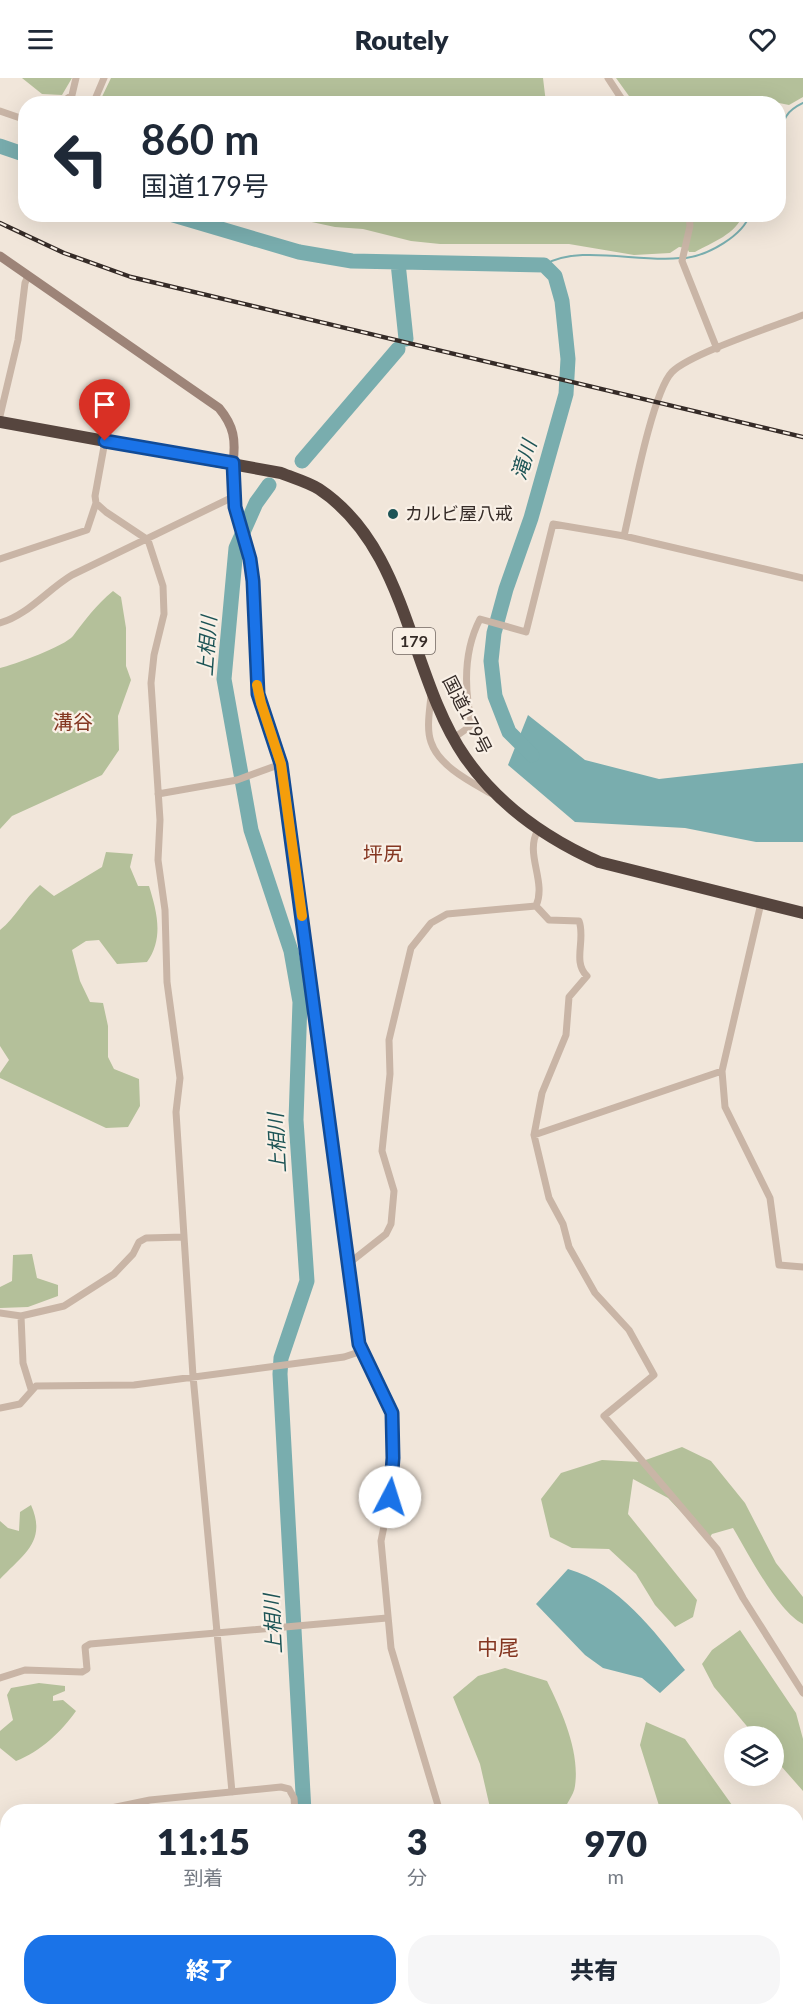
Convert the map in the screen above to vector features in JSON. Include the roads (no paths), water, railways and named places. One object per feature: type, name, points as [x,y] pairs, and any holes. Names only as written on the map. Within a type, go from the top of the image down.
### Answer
[{"type":"highway","name":"国道179号","points":[[0,423],[233,463],[281,473],[318,488],[343,509],[372,545],[393,584],[432,690],[464,756],[498,798],[538,830],[568,848],[599,862],[803,913]]},
{"type":"street","points":[[71,96],[76,78]]},
{"type":"street","points":[[96,96],[104,78]]},
{"type":"street","points":[[608,78],[620,96]]},
{"type":"street","points":[[0,111],[18,117]]},
{"type":"street","points":[[690,222],[682,256],[683,266],[717,349]]},
{"type":"street","points":[[0,256],[219,408],[230,421],[235,436],[233,497],[253,581],[258,694],[281,764],[348,1264],[362,1351],[392,1413],[392,1477],[381,1541],[387,1618],[397,1673],[438,1804]]},
{"type":"street","points":[[0,416],[18,340],[28,276]]},
{"type":"street","points":[[624,536],[655,408],[665,380],[682,364],[803,315]]},
{"type":"street","points":[[0,559],[87,530],[96,503],[95,496],[105,441]]},
{"type":"street","points":[[0,623],[23,613],[62,581],[233,497]]},
{"type":"street","points":[[96,503],[106,513],[148,540],[163,586],[164,614],[154,655],[151,683],[158,794],[158,860],[165,910],[166,982],[180,1078],[176,1112],[193,1376],[232,1792]]},
{"type":"street","points":[[455,737],[472,724],[466,700],[466,664],[471,637],[480,619],[526,632],[554,524],[624,536],[803,578]]},
{"type":"street","points":[[432,690],[430,742],[440,759],[464,778],[498,798]]},
{"type":"street","points":[[158,794],[246,778],[281,764]]},
{"type":"street","points":[[538,830],[532,843],[538,883],[536,906],[549,920],[579,921],[582,928],[580,962],[586,976],[569,997],[566,1035],[542,1093],[534,1135],[549,1198],[563,1224],[569,1247],[595,1293],[628,1330],[654,1375],[604,1416],[717,1549],[743,1598],[803,1693]]},
{"type":"street","points":[[761,903],[722,1071],[725,1107],[770,1198],[778,1265],[803,1267]]},
{"type":"street","points":[[348,1264],[386,1234],[391,1224],[394,1191],[382,1151],[390,1074],[389,1041],[411,948],[431,923],[447,914],[536,906]]},
{"type":"street","points":[[534,1135],[722,1071]]},
{"type":"street","points":[[0,1313],[21,1316],[64,1306],[114,1274],[133,1254],[139,1242],[146,1239],[184,1237]]},
{"type":"street","points":[[21,1316],[23,1362],[31,1389]]},
{"type":"street","points":[[0,1408],[20,1404],[31,1389],[54,1385],[125,1385],[344,1357],[362,1351]]},
{"type":"street","points":[[0,1678],[25,1670],[82,1672],[87,1669],[85,1647],[90,1644],[387,1618]]},
{"type":"street","points":[[131,1804],[232,1792],[289,1789],[294,1804]]},
{"type":"water","points":[[528,715],[585,760],[659,779],[803,763],[803,842],[756,842],[685,828],[575,822],[508,765]]},
{"type":"water","points":[[568,1569],[604,1585],[619,1597],[648,1624],[685,1670],[660,1693],[642,1678],[603,1668],[585,1655],[536,1604]]},
{"type":"waterway","points":[[786,117],[795,107],[803,103]]},
{"type":"waterway","name":"滝川","points":[[0,146],[18,152]]},
{"type":"waterway","name":"滝川","points":[[197,222],[299,252],[352,261],[544,265],[555,276],[562,301],[568,359],[566,394],[531,518],[506,589],[494,633],[491,661],[495,696],[509,732],[532,755]]},
{"type":"waterway","points":[[686,258],[714,249],[732,237],[746,222]]},
{"type":"waterway","points":[[544,265],[558,259],[591,255],[680,258]]},
{"type":"waterway","name":"上相川","points":[[398,263],[406,339]]},
{"type":"waterway","name":"上相川","points":[[302,461],[398,349]]},
{"type":"waterway","name":"上相川","points":[[269,485],[256,503],[236,548],[224,679],[251,830],[291,951],[300,1002],[296,1120],[307,1281],[281,1358],[280,1374],[304,1804]]},
{"type":"railway","points":[[0,223],[64,253],[131,277],[803,437]]},
{"type":"place","name":"カルビ屋八戒","points":[[393,514]]},
{"type":"district","name":"溝谷","points":[[73,722]]},
{"type":"district","name":"坪尻","points":[[383,854]]},
{"type":"district","name":"中尾","points":[[498,1648]]}]
